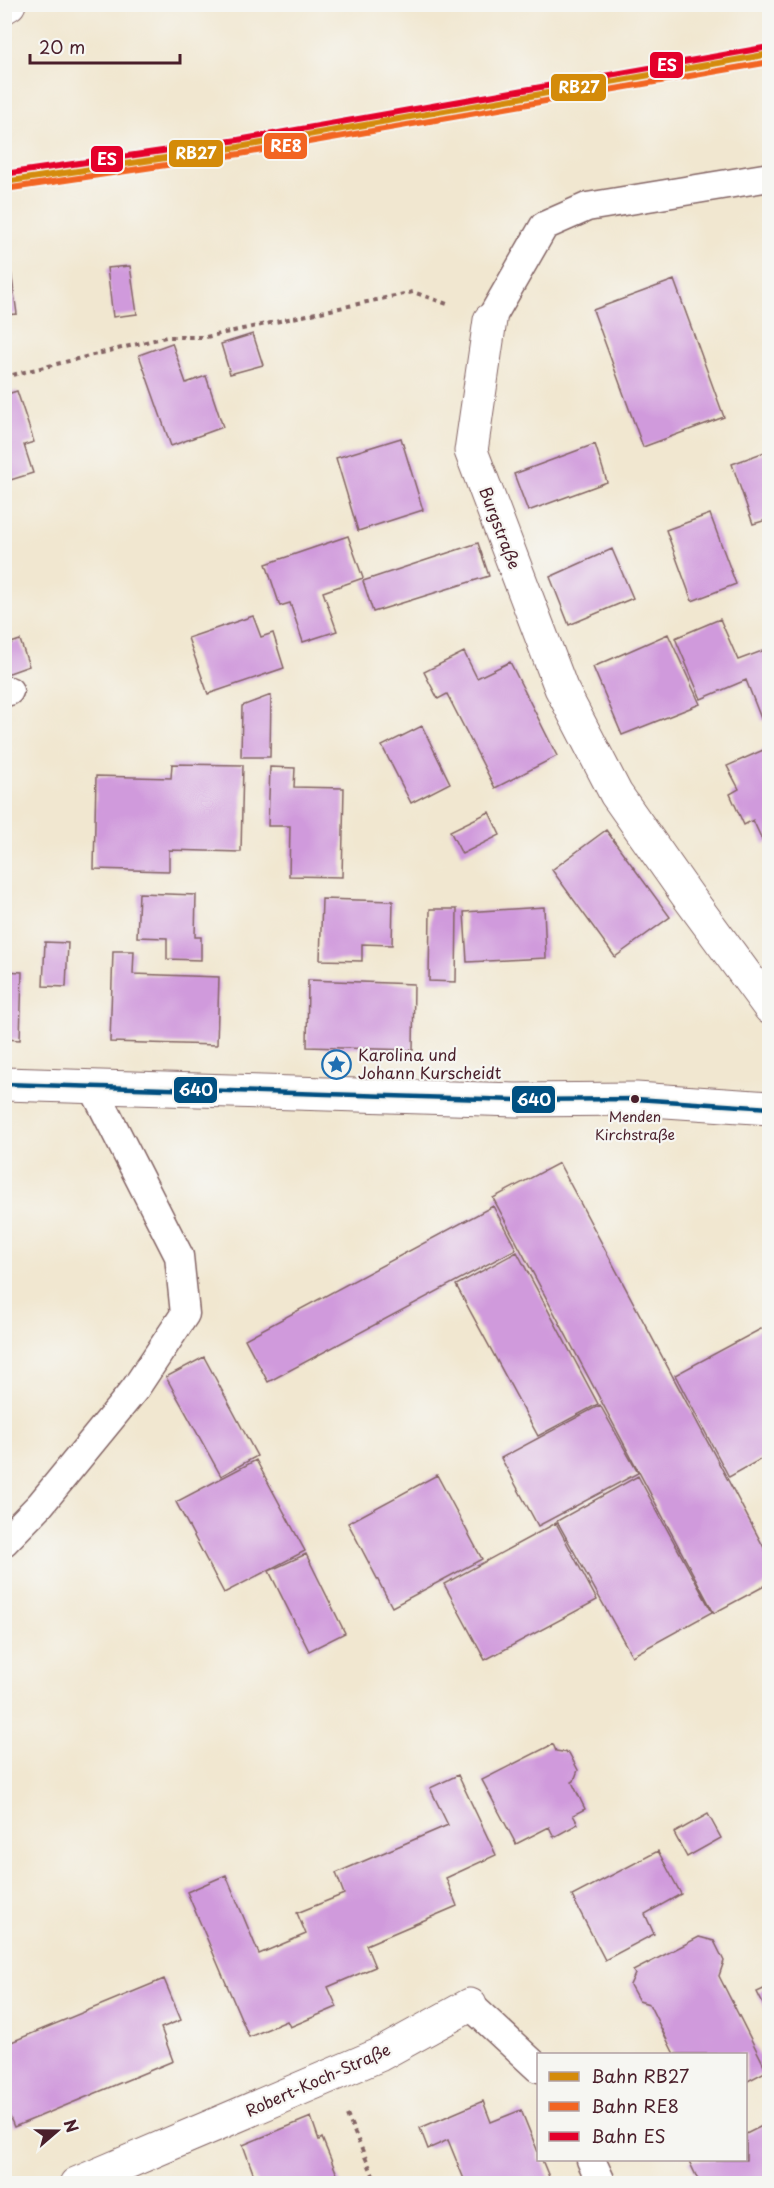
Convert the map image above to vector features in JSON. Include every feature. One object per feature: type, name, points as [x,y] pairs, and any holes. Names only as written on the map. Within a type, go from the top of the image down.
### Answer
[{"type":"street","points":[[4,7],[9,4]]},
{"type":"street","name":"Burgstraße","points":[[490,320],[471,451],[561,688],[616,794],[770,1008]]},
{"type":"street","points":[[4,1084],[516,1100],[636,1099],[770,1108]]},
{"type":"street","name":"Robert-Koch-Straße","points":[[76,2184],[379,2055],[470,2005]]},
{"type":"lane","name":"Burgstraße","points":[[490,320],[544,226],[587,207],[770,177]]},
{"type":"lane","points":[[4,1542],[40,1505],[135,1389],[185,1314],[179,1256],[93,1087]]},
{"type":"lane","name":"Robert-Koch-Straße","points":[[470,2005],[537,2067]]},
{"type":"lane","points":[[591,2161],[602,2184]]},
{"type":"path","points":[[4,377],[166,337],[206,337],[413,292],[490,320]]},
{"type":"path","points":[[331,2076],[376,2184]]},
{"type":"building","points":[[130,266],[137,314],[113,317],[107,268]]},
{"type":"building","points":[[11,271],[17,314],[4,315],[4,272]]},
{"type":"building","points":[[674,280],[724,417],[643,447],[593,310]]},
{"type":"building","points":[[253,334],[263,365],[230,374],[221,344]]},
{"type":"building","points":[[172,343],[186,383],[206,376],[223,427],[171,446],[139,355]]},
{"type":"building","points":[[17,391],[34,442],[24,445],[33,473],[4,482],[4,395]]},
{"type":"building","points":[[401,438],[423,510],[358,531],[336,458]]},
{"type":"building","points":[[595,444],[607,482],[528,511],[514,474]]},
{"type":"building","points":[[770,450],[770,519],[753,524],[732,464]]},
{"type":"building","points":[[710,514],[736,584],[692,601],[666,530]]},
{"type":"building","points":[[348,536],[363,578],[323,592],[337,631],[303,642],[290,603],[280,606],[266,564]]},
{"type":"building","points":[[478,543],[489,576],[373,612],[363,581]]},
{"type":"building","points":[[612,549],[633,598],[569,625],[550,577]]},
{"type":"building","points":[[253,616],[261,637],[273,633],[284,668],[208,694],[188,638]]},
{"type":"building","points":[[720,619],[738,660],[770,648],[770,718],[762,721],[746,680],[701,699],[675,638]]},
{"type":"building","points":[[4,624],[11,643],[20,640],[29,666],[4,675]]},
{"type":"building","points":[[668,634],[700,704],[622,735],[593,667]]},
{"type":"building","points":[[464,652],[477,678],[510,662],[557,756],[495,788],[447,694],[438,699],[424,672]]},
{"type":"building","points":[[271,695],[270,757],[241,757],[242,706]]},
{"type":"building","points":[[422,726],[450,783],[411,803],[382,746]]},
{"type":"building","points":[[770,747],[770,841],[764,844],[753,820],[744,825],[730,794],[739,789],[727,766]]},
{"type":"building","points":[[172,764],[243,765],[241,852],[169,850],[169,871],[94,869],[96,776],[171,778]]},
{"type":"building","points":[[270,767],[295,768],[294,787],[344,788],[342,877],[289,876],[290,826],[268,826]]},
{"type":"building","points":[[489,812],[500,835],[462,854],[450,831]]},
{"type":"building","points":[[606,830],[670,917],[615,957],[552,870]]},
{"type":"building","points":[[139,893],[196,895],[195,937],[201,937],[201,960],[167,959],[167,938],[137,937]]},
{"type":"building","points":[[322,899],[393,901],[392,945],[362,944],[362,961],[320,960]]},
{"type":"building","points":[[544,907],[546,958],[467,962],[464,912]]},
{"type":"building","points":[[430,909],[457,909],[456,982],[429,981]]},
{"type":"building","points":[[45,942],[68,943],[66,987],[43,986]]},
{"type":"building","points":[[113,951],[134,951],[133,974],[219,977],[217,1045],[110,1042]]},
{"type":"building","points":[[4,971],[22,972],[20,1040],[4,1039]]},
{"type":"building","points":[[308,980],[414,984],[413,1050],[307,1047]]},
{"type":"building","points":[[559,1163],[770,1559],[770,1583],[714,1613],[493,1198]]},
{"type":"building","points":[[493,1206],[516,1249],[268,1382],[245,1339]]},
{"type":"building","points":[[517,1252],[598,1404],[538,1436],[456,1285]]},
{"type":"building","points":[[770,1324],[770,1454],[729,1477],[675,1375]]},
{"type":"building","points":[[204,1357],[257,1456],[221,1476],[166,1377]]},
{"type":"building","points":[[600,1405],[638,1473],[538,1526],[501,1458]]},
{"type":"building","points":[[256,1460],[305,1551],[224,1593],[176,1502]]},
{"type":"building","points":[[437,1475],[482,1559],[392,1607],[348,1523]]},
{"type":"building","points":[[638,1476],[712,1612],[632,1656],[557,1521]]},
{"type":"building","points":[[556,1523],[597,1600],[485,1660],[444,1584]]},
{"type":"building","points":[[306,1554],[345,1633],[309,1651],[269,1571]]},
{"type":"building","points":[[553,1744],[556,1751],[569,1753],[578,1770],[572,1782],[585,1809],[573,1815],[578,1824],[554,1837],[549,1827],[516,1844],[482,1780]]},
{"type":"building","points":[[458,1775],[496,1855],[446,1878],[457,1906],[366,1945],[375,1967],[328,1987],[337,2007],[290,2027],[287,2021],[249,2037],[187,1892],[226,1875],[259,1954],[306,1934],[297,1913],[344,1894],[336,1873],[448,1825],[430,1788]]},
{"type":"building","points":[[708,1814],[721,1838],[687,1857],[674,1833]]},
{"type":"building","points":[[658,1851],[681,1894],[645,1914],[654,1934],[605,1960],[572,1896]]},
{"type":"building","points":[[699,1937],[714,1941],[724,1961],[719,1976],[767,2071],[747,2081],[747,2053],[674,2053],[649,2004],[639,2001],[630,1985],[635,1974],[633,1971]]},
{"type":"building","points":[[164,1979],[181,2020],[161,2028],[173,2061],[14,2127],[4,2103],[4,2045]]},
{"type":"building","points":[[770,1986],[770,2018],[757,1992]]},
{"type":"building","points":[[483,2101],[491,2122],[521,2110],[537,2150],[537,2161],[542,2161],[552,2184],[466,2184],[448,2140],[428,2149],[420,2128]]},
{"type":"building","points":[[311,2117],[319,2140],[322,2138],[341,2184],[257,2184],[243,2145]]},
{"type":"building","points":[[770,2122],[770,2184],[700,2184],[689,2161],[747,2161],[747,2134]]},
{"type":"rail line","name":"ES","points":[[4,174],[238,140],[769,47]]},
{"type":"rail line","name":"RB27","points":[[4,182],[239,147],[770,54]]},
{"type":"rail line","name":"RE8","points":[[5,189],[240,154],[770,62]]},
{"type":"transit line","name":"640","points":[[4,1084],[516,1100],[636,1099],[770,1108]]},
{"type":"place","name":"Karolina und Johann Kurscheidt","points":[[337,1064]]},
{"type":"place","name":"Menden Kirchstraße","points":[[635,1099]]}]
